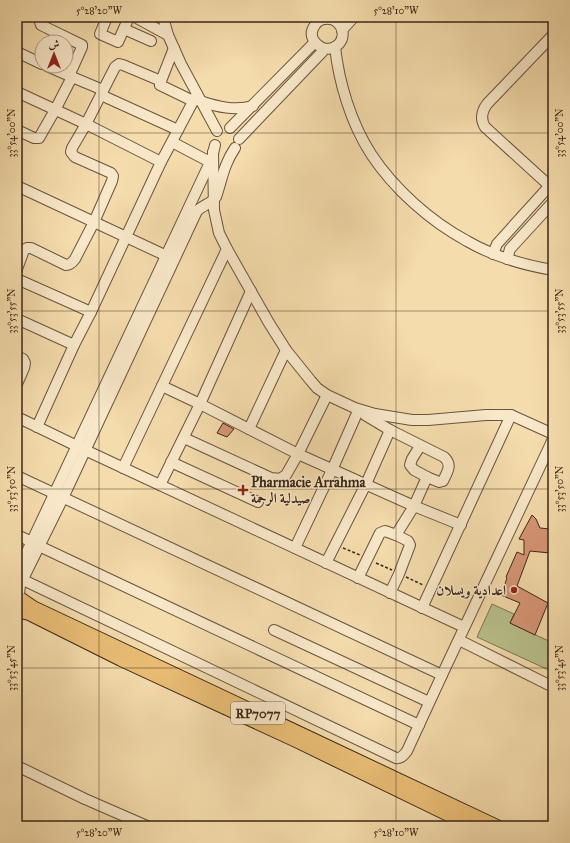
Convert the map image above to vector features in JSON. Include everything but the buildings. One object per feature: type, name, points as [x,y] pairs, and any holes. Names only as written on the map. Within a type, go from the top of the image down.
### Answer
[{"type":"main road","name":"RP7077","points":[[18,601],[29,614],[121,660],[296,741],[471,826]]},
{"type":"main road","name":"RP7077","points":[[18,601],[32,606],[497,826]]},
{"type":"street","points":[[17,130],[34,138],[38,139],[40,137],[55,110],[82,47],[82,44],[41,25],[40,22],[42,17]]},
{"type":"street","points":[[107,17],[100,34],[118,42],[129,17]]},
{"type":"street","points":[[135,17],[168,34]]},
{"type":"street","points":[[342,30],[354,17]]},
{"type":"street","points":[[162,18],[194,98],[217,132]]},
{"type":"street","points":[[18,601],[20,585],[19,577],[59,496],[170,258],[213,153],[217,149],[229,152],[330,48],[339,44],[343,35],[339,24],[331,18],[322,19],[314,25],[312,37],[314,43],[318,46],[330,48]]},
{"type":"street","points":[[124,29],[150,41]]},
{"type":"street","points":[[493,254],[497,244],[552,185],[489,131],[483,123],[483,112],[487,104],[553,35]]},
{"type":"street","points":[[230,128],[314,43]]},
{"type":"street","points":[[174,48],[160,85],[215,106],[237,109],[253,106]]},
{"type":"street","points":[[330,48],[360,134],[384,172],[400,190],[443,227],[468,242],[506,259],[530,266],[553,270]]},
{"type":"street","points":[[17,52],[34,60]]},
{"type":"street","points":[[17,269],[24,250],[27,248],[31,248],[66,265],[72,264],[94,222],[113,176],[110,173],[75,157],[72,154],[72,148],[115,67],[118,64],[123,64],[161,81]]},
{"type":"street","points":[[64,74],[176,129]]},
{"type":"street","points":[[17,92],[86,124],[161,162]]},
{"type":"street","points":[[37,427],[74,345],[161,162],[172,142],[176,129],[194,98]]},
{"type":"street","points":[[170,258],[201,207],[214,201],[216,197],[229,157],[237,144],[236,132],[230,128],[223,128],[217,132],[214,138],[213,153],[214,201],[214,210],[217,225],[226,250],[269,324],[286,350],[311,382],[327,395],[448,460],[449,465],[443,481],[439,482],[427,477],[414,470],[410,465],[420,446]]},
{"type":"street","points":[[172,142],[213,153]]},
{"type":"street","points":[[17,186],[170,258]]},
{"type":"street","points":[[506,259],[510,249],[553,202]]},
{"type":"street","points":[[124,468],[226,250]]},
{"type":"street","points":[[17,279],[90,312]]},
{"type":"street","points":[[160,485],[200,404],[251,291]]},
{"type":"street","points":[[17,318],[74,345]]},
{"type":"street","points":[[249,428],[286,350]]},
{"type":"street","points":[[17,356],[23,359],[25,363],[17,384]]},
{"type":"street","points":[[162,386],[332,470],[461,525]]},
{"type":"street","points":[[184,438],[275,479],[280,479],[284,477],[298,454],[327,395]]},
{"type":"street","points":[[356,410],[412,420],[492,414],[512,415],[553,434]]},
{"type":"street","points":[[295,548],[332,470],[356,410]]},
{"type":"street","points":[[422,608],[512,415]]},
{"type":"street","points":[[17,417],[464,627]]},
{"type":"street","points":[[326,563],[366,484],[390,430]]},
{"type":"street","points":[[19,577],[396,758],[400,758],[407,751],[553,439]]},
{"type":"street","points":[[171,462],[258,502]]},
{"type":"street","points":[[17,476],[442,674]]},
{"type":"street","points":[[396,536],[414,506],[427,477]]},
{"type":"street","points":[[358,578],[379,534],[385,531],[408,541],[410,543],[409,550],[390,593]]},
{"type":"street","points":[[17,535],[419,725]]},
{"type":"street","points":[[274,630],[429,702]]},
{"type":"street","points":[[458,640],[553,687]]},
{"type":"street","points":[[17,766],[147,826]]},
{"type":"path","points":[[336,544],[431,589]]},
{"type":"green space","points":[[492,604],[514,614],[510,623],[553,643],[553,672],[477,637]]},
{"type":"place","name":"Pharmacie Arrahma صيدلية الرحمة","points":[[243,490]]},
{"type":"place","name":"اعدادية ويسلان","points":[[514,590]]}]
